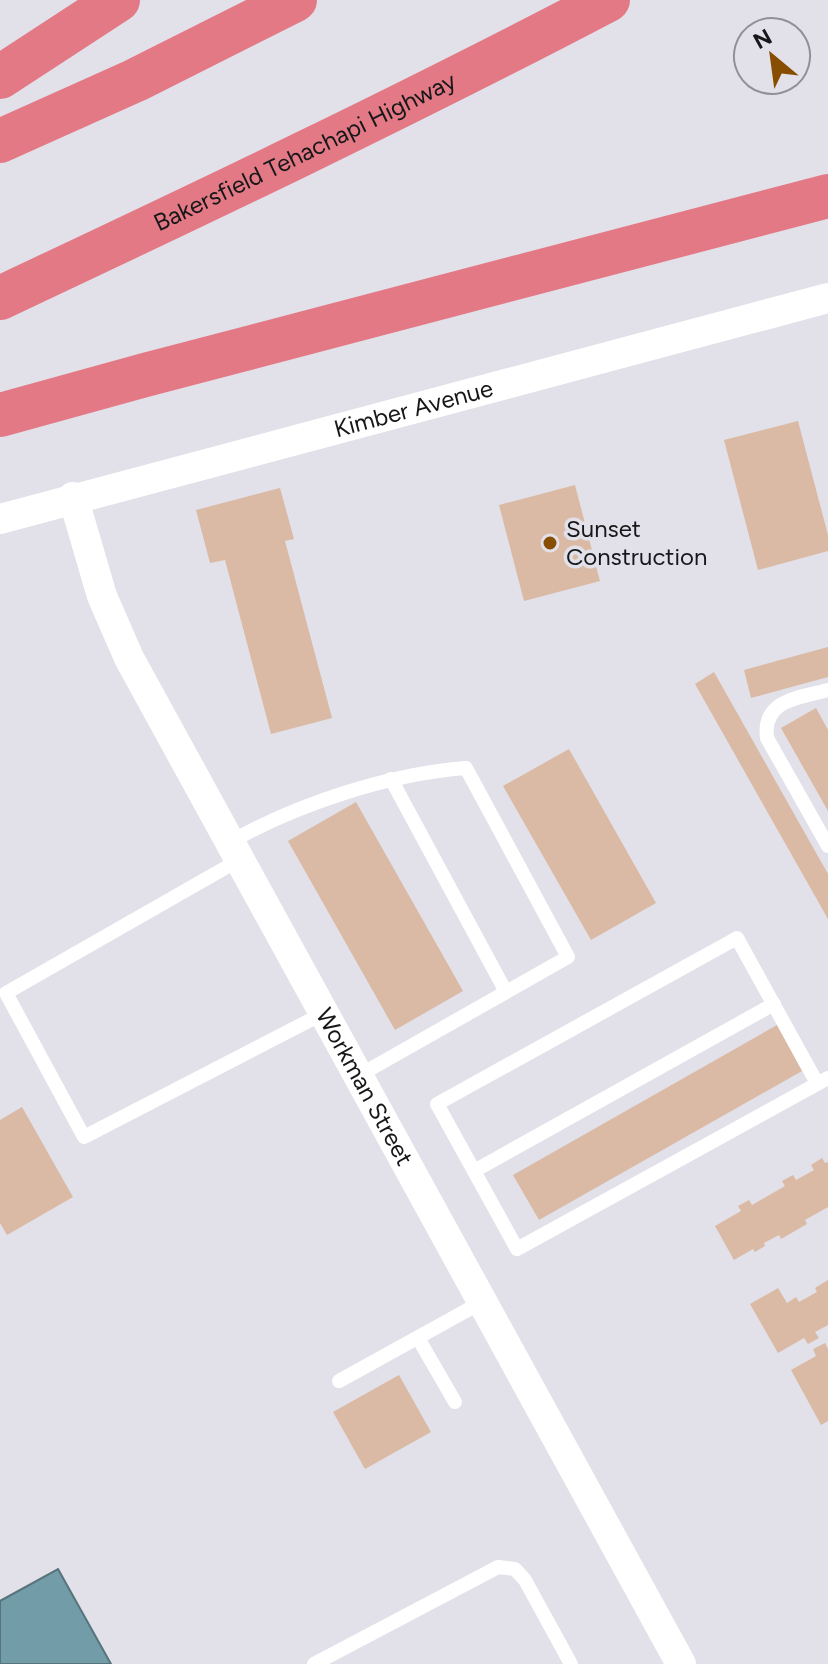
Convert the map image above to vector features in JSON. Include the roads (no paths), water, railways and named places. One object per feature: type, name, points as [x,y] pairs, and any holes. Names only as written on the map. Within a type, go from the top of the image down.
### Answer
[{"type":"highway","points":[[0,77],[118,0]]},
{"type":"highway","points":[[0,141],[136,80],[295,0]]},
{"type":"highway","name":"Bakersfield Tehachapi Highway","points":[[0,298],[305,152],[608,0]]},
{"type":"highway","points":[[0,415],[828,196]]},
{"type":"street","name":"Kimber Avenue","points":[[0,519],[73,497],[828,298]]},
{"type":"street","name":"Workman Street","points":[[73,497],[102,596],[129,658],[681,1664]]},
{"type":"lane","points":[[828,690],[783,704],[771,712],[765,723],[767,738],[828,846]]},
{"type":"lane","points":[[324,1013],[84,1137],[6,993],[234,851],[271,820],[391,779],[428,771],[466,768],[568,957],[358,1076]]},
{"type":"lane","points":[[391,779],[506,992]]},
{"type":"lane","points":[[737,938],[774,1004],[823,1080],[517,1249],[437,1104],[737,938]]},
{"type":"lane","points":[[474,1171],[774,1004]]},
{"type":"lane","points":[[339,1381],[482,1302]]},
{"type":"lane","points":[[418,1338],[455,1402]]},
{"type":"lane","points":[[314,1664],[498,1567],[515,1569],[525,1580],[571,1664]]},
{"type":"water","points":[[58,1569],[111,1664],[0,1664],[0,1601]]},
{"type":"place","name":"Sunset Construction","points":[[550,543]]}]
